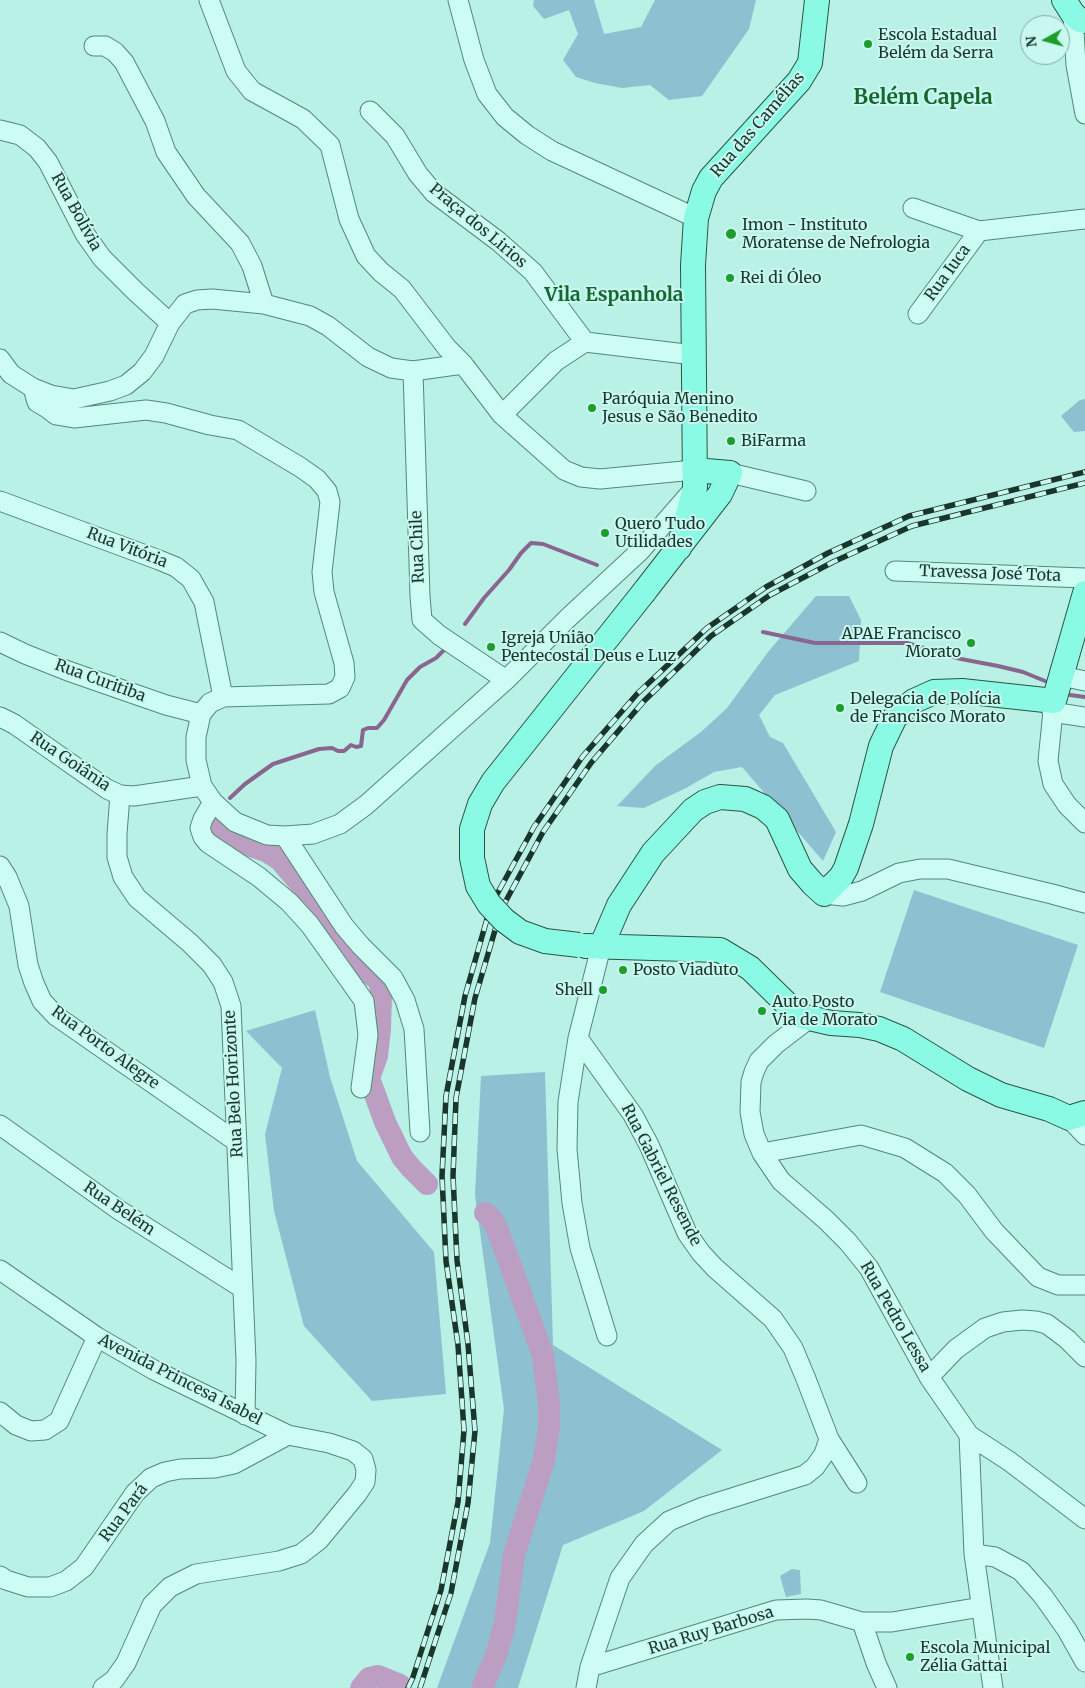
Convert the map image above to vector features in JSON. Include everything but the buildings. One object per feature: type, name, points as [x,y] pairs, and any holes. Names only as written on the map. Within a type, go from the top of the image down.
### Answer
[{"type":"main road","name":"Rua das Camélias","points":[[680,548],[694,479],[693,265],[696,218],[704,191],[711,178],[799,81],[810,63],[817,0]]},
{"type":"main road","points":[[694,479],[730,473]]},
{"type":"main road","points":[[730,473],[720,494],[680,548],[493,782],[480,804],[472,828],[472,858],[478,886],[488,904],[504,920],[520,932],[545,941],[590,946],[720,950],[750,968],[795,1012],[831,1023],[860,1025],[903,1039],[968,1079],[1001,1095],[1050,1109],[1080,1122]]},
{"type":"main road","points":[[590,946],[653,853],[693,810],[705,802],[720,797],[745,799],[764,807],[776,819],[800,869],[824,894],[841,877],[846,868],[861,824],[881,746],[895,716],[914,701],[934,692],[962,691],[1053,706],[1085,593]]},
{"type":"street","points":[[209,0],[236,71],[252,91],[303,119],[330,145],[350,219],[366,256],[381,272],[402,288],[447,348],[463,364],[502,414],[564,470],[581,477],[600,479],[694,479]]},
{"type":"street","points":[[458,0],[474,60],[487,94],[505,117],[527,135],[552,151],[696,218]]},
{"type":"street","points":[[1074,12],[1076,65],[1085,114]]},
{"type":"street","points":[[94,46],[105,46],[115,52],[124,62],[155,121],[166,152],[196,196],[240,243],[252,266],[264,304]]},
{"type":"street","name":"Praça dos Lirios","points":[[370,111],[395,136],[418,174],[434,193],[498,241],[533,272],[585,342]]},
{"type":"street","name":"Rua Bolívia","points":[[0,130],[20,135],[37,148],[48,162],[85,234],[102,258],[170,323]]},
{"type":"street","points":[[913,208],[979,231],[1085,219]]},
{"type":"street","name":"Rua Iuca","points":[[918,314],[979,231]]},
{"type":"street","points":[[0,359],[11,374],[33,388],[51,395],[74,399],[110,391],[126,385],[142,372],[154,356],[170,323],[185,304],[198,300],[212,299],[264,304],[310,316],[328,326],[368,357],[391,368],[413,371],[463,364]]},
{"type":"street","points":[[502,414],[556,361],[585,342],[694,355]]},
{"type":"street","name":"Rua Chile","points":[[413,371],[422,620],[439,635],[506,680]]},
{"type":"street","points":[[33,388],[38,402],[56,415],[74,418],[146,410],[166,412],[210,425],[238,430],[300,467],[317,479],[327,491],[330,502],[322,572],[324,592],[344,663],[345,677],[340,688],[329,694],[222,697],[210,703],[201,714],[196,738],[196,760],[202,786],[213,802],[235,822],[267,835],[313,834],[340,824],[366,805],[506,680],[568,618],[640,552],[694,479]]},
{"type":"street","points":[[730,473],[806,491]]},
{"type":"street","name":"Rua Vitória","points":[[0,501],[160,560],[176,567],[191,579],[204,602],[222,697]]},
{"type":"street","name":"Travessa José Tota","points":[[895,571],[1085,578]]},
{"type":"street","name":"Rua Curitiba","points":[[0,642],[25,654],[68,670],[166,705],[201,714]]},
{"type":"street","points":[[1061,676],[1085,681]]},
{"type":"street","points":[[1085,717],[1053,706],[1048,761],[1053,784],[1067,805],[1085,823]]},
{"type":"street","name":"Rua Goiânia","points":[[0,717],[14,724],[107,789],[120,795],[134,796],[202,786]]},
{"type":"street","name":"Rua Belo Horizonte","points":[[120,795],[117,857],[123,876],[137,898],[190,943],[212,965],[222,982],[230,1006],[246,1361],[245,1415]]},
{"type":"street","points":[[213,802],[202,819],[200,828],[203,837],[208,843],[259,877],[289,902],[310,925],[364,1001],[368,1035],[361,1088]]},
{"type":"street","points":[[286,836],[344,926],[393,978],[405,1000],[414,1029],[420,1132]]},
{"type":"street","name":"Rua Porto Alegre","points":[[0,866],[18,906],[28,965],[42,1000],[56,1016],[237,1142]]},
{"type":"street","points":[[824,894],[843,896],[862,891],[899,873],[920,869],[948,869],[1085,903]]},
{"type":"street","points":[[590,946],[568,1102],[568,1149],[572,1203],[580,1248],[607,1336]]},
{"type":"street","name":"Rua Pedro Lessa","points":[[810,1018],[776,1044],[759,1062],[754,1072],[751,1082],[750,1112],[754,1134],[762,1153],[781,1180],[826,1220],[848,1242],[869,1268],[929,1377],[969,1435],[1009,1461],[1085,1519]]},
{"type":"street","name":"Rua Gabriel Resende","points":[[578,1038],[633,1115],[649,1145],[687,1233],[701,1253],[715,1268],[773,1320],[793,1348],[829,1439],[857,1483]]},
{"type":"street","name":"Rua Belém","points":[[0,1125],[120,1210],[242,1288]]},
{"type":"street","points":[[762,1153],[860,1135],[905,1148],[945,1173],[967,1195],[994,1232],[1038,1277],[1058,1285],[1085,1285]]},
{"type":"street","name":"Avenida Princesa Isabel","points":[[0,1270],[97,1337],[154,1370],[288,1434],[329,1443],[352,1451],[362,1458],[366,1470],[365,1482],[357,1494],[319,1540],[301,1554],[279,1561],[196,1574],[170,1587],[152,1605],[126,1663],[114,1680],[103,1688]]},
{"type":"street","points":[[929,1377],[956,1349],[984,1328],[1003,1322],[1022,1320],[1047,1324],[1085,1357]]},
{"type":"street","points":[[0,1412],[16,1425],[31,1431],[45,1430],[59,1421],[97,1337]]},
{"type":"street","name":"Rua Pará","points":[[0,1576],[28,1588],[50,1587],[66,1581],[84,1568],[135,1493],[151,1478],[165,1472],[180,1469],[215,1468],[234,1464],[288,1434]]},
{"type":"street","points":[[969,1435],[974,1554],[993,1688]]},
{"type":"street","points":[[586,1688],[590,1667],[620,1578],[644,1544],[669,1521],[703,1507],[805,1475],[815,1467],[824,1454],[829,1439]]},
{"type":"street","points":[[974,1554],[994,1557],[1022,1570],[1067,1630],[1085,1662]]},
{"type":"street","name":"Rua Ruy Barbosa","points":[[590,1667],[776,1610],[821,1610],[862,1622],[892,1622],[981,1607]]},
{"type":"street","points":[[862,1622],[884,1687]]},
{"type":"shaded area","points":[[534,0],[594,0],[604,34],[641,27],[655,0],[756,0],[749,29],[702,96],[669,100],[650,85],[622,88],[576,77],[563,60],[578,34],[569,10],[544,19],[533,6]]},
{"type":"shaded area","points":[[1085,399],[1085,431],[1074,432],[1061,416],[1080,400]]},
{"type":"shaded area","points":[[816,596],[849,596],[861,620],[859,661],[775,695],[759,715],[770,737],[783,743],[836,832],[823,861],[742,767],[714,772],[644,808],[617,806],[656,765],[701,732],[727,708],[768,652]]},
{"type":"shaded area","points":[[914,890],[1078,945],[1044,1048],[880,992]]},
{"type":"shaded area","points":[[315,1010],[330,1077],[357,1161],[434,1252],[446,1394],[372,1401],[304,1326],[274,1211],[265,1134],[282,1068],[246,1031]]},
{"type":"shaded area","points":[[545,1072],[553,1345],[722,1450],[644,1511],[563,1545],[518,1688],[437,1688],[490,1543],[504,1409],[475,1195],[481,1076]]},
{"type":"shaded area","points":[[792,1569],[800,1570],[801,1594],[786,1597],[780,1576]]},
{"type":"waterway","points":[[465,624],[484,598],[531,543],[543,544],[597,565]]},
{"type":"waterway","points":[[763,632],[815,643],[907,643],[961,659],[1023,672],[1045,681]]},
{"type":"waterway","points":[[230,798],[245,784],[273,764],[319,749],[332,748],[344,751],[351,745],[361,746],[363,730],[377,728],[384,720],[407,680],[420,667],[436,658],[446,648]]},
{"type":"waterway","points":[[1070,695],[1085,697]]},
{"type":"waterway","points":[[214,818],[215,830],[221,836],[266,851],[280,860],[310,895],[350,962],[380,981],[380,1029],[377,1056],[369,1078],[385,1122],[402,1157],[427,1184]]},
{"type":"waterway","points":[[482,1688],[496,1656],[505,1623],[514,1555],[544,1460],[549,1427],[549,1403],[543,1355],[498,1231],[492,1219],[485,1213]]},
{"type":"waterway","points":[[361,1688],[369,1678],[378,1676],[400,1685]]},
{"type":"railway","points":[[408,1688],[441,1590],[458,1502],[464,1430],[458,1345],[446,1261],[442,1176],[446,1096],[465,996],[491,905],[534,827],[583,756],[637,694],[707,628],[766,587],[828,553],[909,516],[1085,472]]},
{"type":"railway","points":[[420,1688],[451,1593],[468,1503],[475,1431],[468,1344],[457,1260],[453,1176],[456,1098],[475,998],[501,910],[543,832],[591,763],[644,701],[711,636],[770,595],[833,562],[912,526],[1085,483]]},
{"type":"place","name":"Escola Estadual Belém da Serra","points":[[868,44]]},
{"type":"place","name":"Imon - Instituto Moratense de Nefrologia","points":[[731,234]]},
{"type":"place","name":"Rei di Óleo","points":[[730,278]]},
{"type":"place","name":"Paróquia Menino Jesus e São Benedito","points":[[592,408]]},
{"type":"place","name":"BiFarma","points":[[731,441]]},
{"type":"place","name":"Quero Tudo Utilidades","points":[[605,533]]},
{"type":"place","name":"APAE Francisco Morato","points":[[971,643]]},
{"type":"place","name":"Igreja União Pentecostal Deus e Luz","points":[[491,647]]},
{"type":"place","name":"Delegacia de Polícia de Francisco Morato","points":[[840,708]]},
{"type":"place","name":"Posto Viaduto","points":[[623,970]]},
{"type":"place","name":"Shell","points":[[603,990]]},
{"type":"place","name":"Auto Posto Via de Morato","points":[[762,1011]]},
{"type":"place","name":"Escola Municipal Zélia Gattai","points":[[910,1657]]},
{"type":"district","name":"Belém Capela","points":[[923,98]]},
{"type":"district","name":"Vila Espanhola","points":[[614,296]]}]
